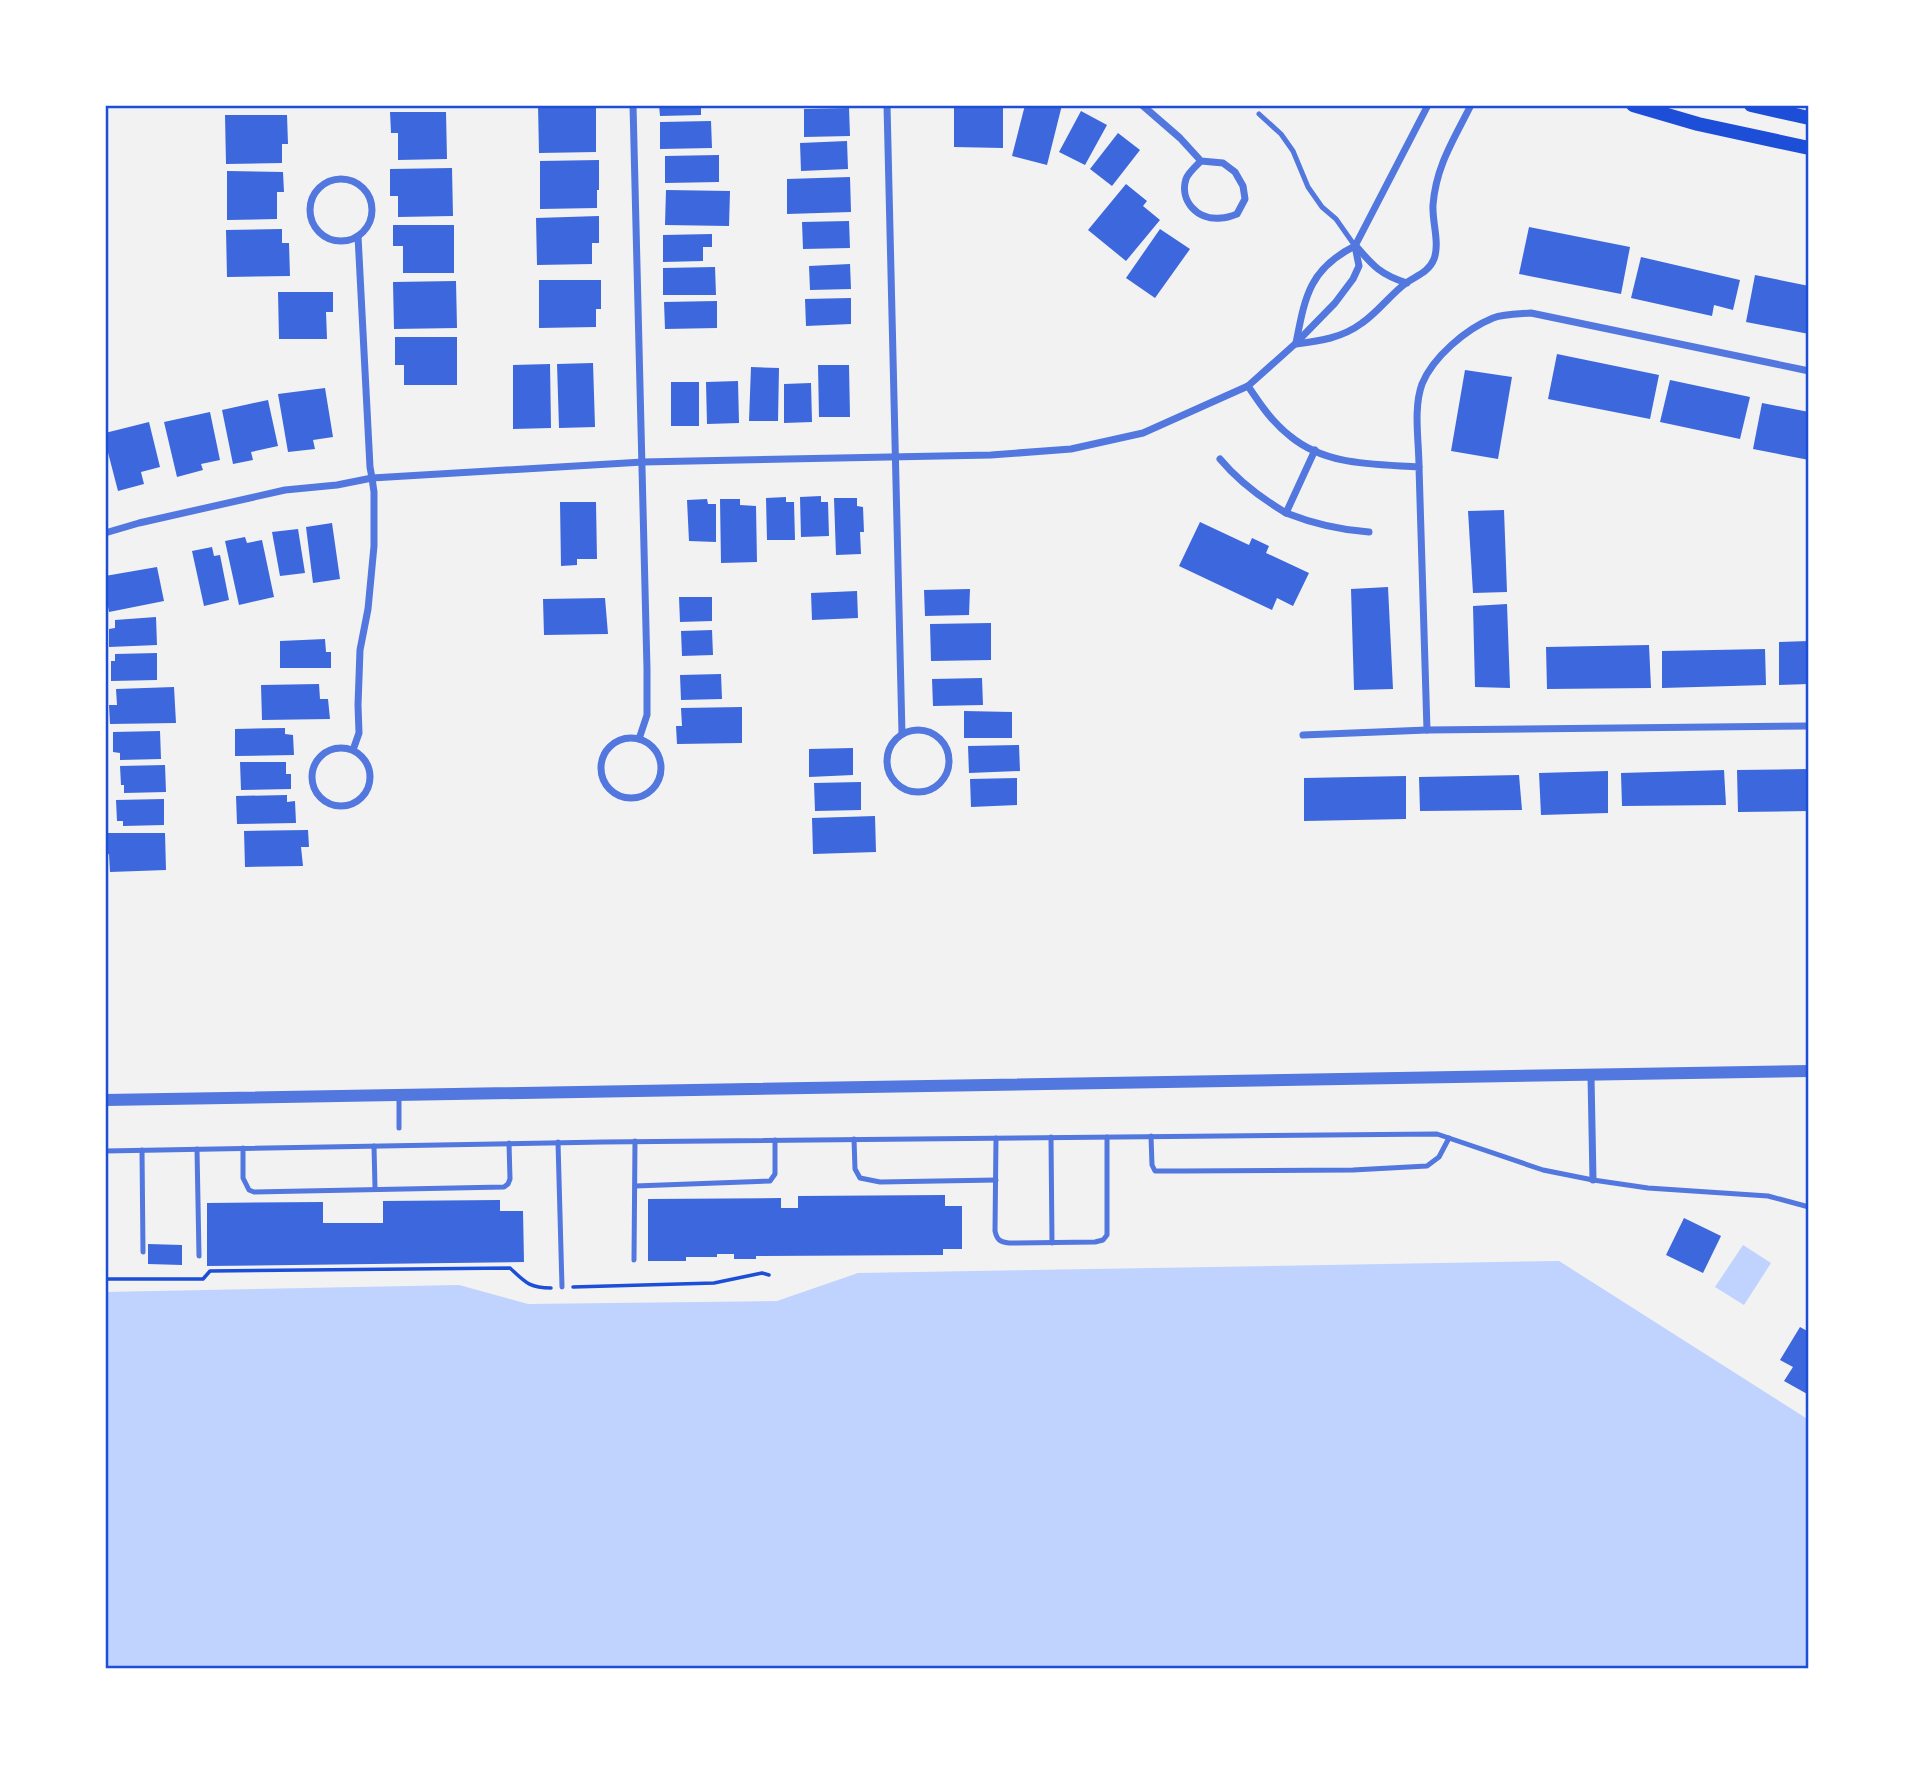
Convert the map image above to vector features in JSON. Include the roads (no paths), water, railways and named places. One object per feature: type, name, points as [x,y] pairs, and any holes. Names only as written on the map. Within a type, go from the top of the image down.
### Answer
[{"type":"main road","points":[[1633,105],[1698,124],[1809,148]]},
{"type":"main road","points":[[1751,105],[1809,118]]},
{"type":"street","points":[[634,105],[647,715],[639,739]]},
{"type":"street","points":[[887,105],[902,734]]},
{"type":"street","points":[[1142,105],[1180,138],[1201,161],[1223,163],[1235,172],[1243,186],[1245,199],[1237,214],[1219,219],[1210,218],[1202,216],[1189,206],[1185,194],[1186,178],[1201,161]]},
{"type":"street","points":[[1295,344],[1304,302],[1317,276],[1342,253],[1355,246],[1428,105]]},
{"type":"street","points":[[1295,344],[1323,341],[1346,333],[1363,323],[1407,283],[1421,275],[1434,260],[1433,206],[1440,165],[1471,105]]},
{"type":"street","points":[[352,750],[359,733],[360,650],[368,609],[374,546],[374,492],[369,461],[358,236],[365,229],[372,211],[366,192],[358,185],[349,180],[329,181],[320,187],[310,205],[313,225],[328,239],[349,240],[358,236]]},
{"type":"street","points":[[1355,246],[1373,266],[1390,278],[1407,283]]},
{"type":"street","points":[[105,533],[285,490],[337,485],[372,478],[643,462],[991,455],[1071,450],[1143,433],[1248,386],[1335,303],[1359,266],[1355,246]]},
{"type":"street","points":[[1427,730],[1418,407],[1422,385],[1437,358],[1459,338],[1494,318],[1531,313],[1809,371]]},
{"type":"street","points":[[1248,386],[1290,437],[1323,456],[1359,463],[1419,467]]},
{"type":"street","points":[[1286,513],[1315,450]]},
{"type":"street","points":[[1220,459],[1234,476],[1261,498],[1286,513],[1311,523],[1342,530],[1369,532]]},
{"type":"street","points":[[1303,735],[1427,730],[1809,726]]},
{"type":"street","points":[[922,730],[932,733],[946,747],[950,757],[949,767],[946,777],[939,785],[920,793],[900,787],[892,780],[886,760],[888,749],[902,734],[922,730]]},
{"type":"street","points":[[639,739],[649,743],[656,751],[661,760],[662,771],[659,781],[645,795],[625,798],[608,788],[603,780],[602,761],[606,752],[620,740],[639,739]]},
{"type":"street","points":[[343,748],[352,750],[361,755],[367,763],[370,782],[360,799],[352,804],[333,805],[324,801],[313,786],[314,767],[325,753],[343,748]]},
{"type":"street","points":[[105,1100],[1809,1071]]},
{"type":"street","points":[[1591,1076],[1593,1180]]},
{"type":"lane","points":[[1259,114],[1281,134],[1293,151],[1308,187],[1355,246]]},
{"type":"lane","points":[[399,1096],[400,1128]]},
{"type":"lane","points":[[105,1151],[635,1141],[1437,1134],[1544,1170],[1593,1180],[1648,1188],[1768,1196],[1809,1208]]},
{"type":"lane","points":[[1152,1136],[1152,1165],[1155,1171],[1353,1170],[1427,1166],[1439,1157],[1450,1138]]},
{"type":"lane","points":[[1051,1137],[1052,1243]]},
{"type":"lane","points":[[996,1138],[997,1238],[1001,1242],[1009,1243],[1052,1243],[1095,1242],[1107,1235],[1107,1137]]},
{"type":"lane","points":[[854,1139],[855,1169],[860,1178],[880,1182],[996,1180]]},
{"type":"lane","points":[[635,1186],[770,1181],[775,1174],[775,1140]]},
{"type":"lane","points":[[634,1260],[635,1141]]},
{"type":"lane","points":[[558,1142],[562,1287]]},
{"type":"lane","points":[[243,1148],[243,1178],[249,1190],[254,1192],[504,1187],[510,1179],[509,1143]]},
{"type":"lane","points":[[374,1146],[375,1188]]},
{"type":"lane","points":[[197,1149],[199,1256]]},
{"type":"lane","points":[[142,1150],[143,1252]]},
{"type":"water","points":[[1743,1245],[1771,1263],[1744,1305],[1715,1287]]},
{"type":"water","points":[[1559,1261],[1809,1420],[1809,1669],[105,1669],[105,1292],[459,1285],[528,1304],[777,1301],[858,1273]]}]
